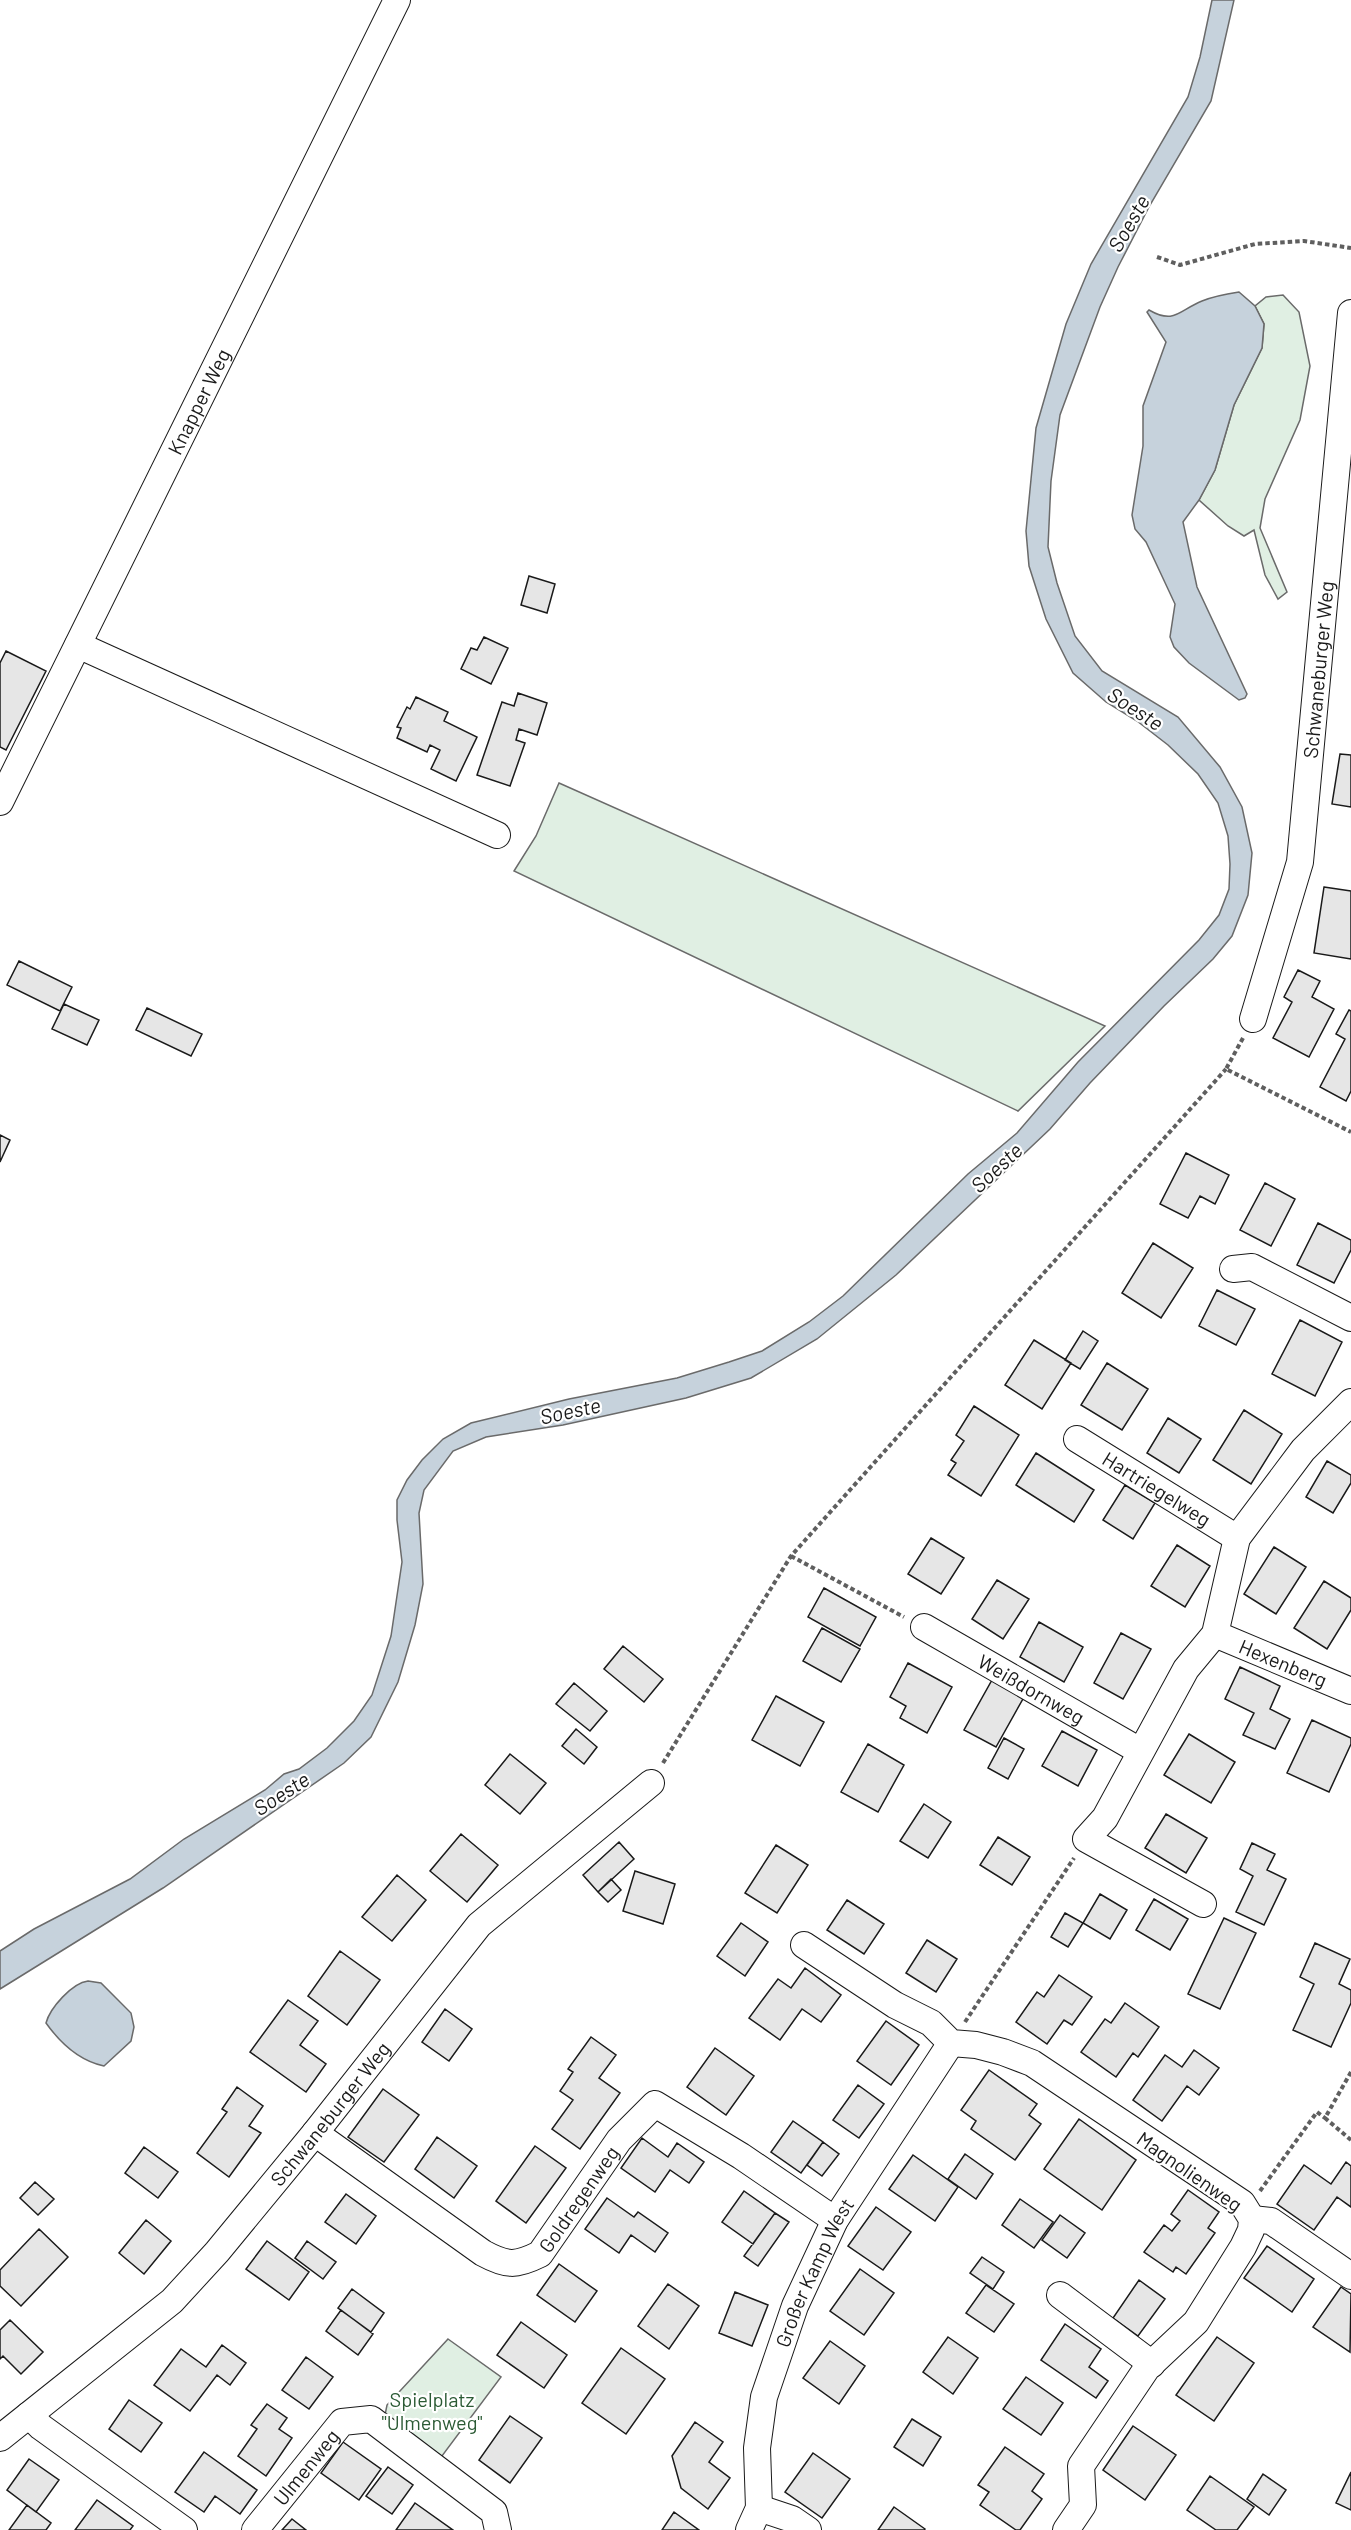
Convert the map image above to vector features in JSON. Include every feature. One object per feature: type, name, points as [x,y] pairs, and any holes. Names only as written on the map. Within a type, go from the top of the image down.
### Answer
[{"type":"street","name":"Knapper Weg","points":[[0,802],[397,0]]},
{"type":"street","name":"Schwaneburger Weg","points":[[1253,1019],[1300,862],[1350,327]]},
{"type":"street","points":[[78,645],[497,835]]},
{"type":"street","points":[[1233,1269],[1251,1267],[1351,1318]]},
{"type":"street","points":[[1203,1904],[1086,1839],[1105,1818],[1186,1669],[1215,1634],[1237,1538],[1304,1450],[1351,1402]]},
{"type":"street","name":"Hartriegelweg","points":[[1077,1439],[1237,1538]]},
{"type":"street","name":"Weißdornweg","points":[[924,1627],[1140,1751]]},
{"type":"street","name":"Hexenberg","points":[[1215,1634],[1351,1691]]},
{"type":"street","name":"Schwaneburger Weg","points":[[0,2438],[172,2301],[217,2252],[315,2133],[479,1924],[651,1783]]},
{"type":"street","points":[[804,1945],[895,2005],[931,2023],[951,2043]]},
{"type":"street","name":"Magnolienweg","points":[[951,2043],[976,2045],[1032,2063],[1249,2214],[1251,2230],[1243,2247],[1196,2322],[1152,2364],[1081,2466],[1083,2505],[1066,2530]]},
{"type":"street","name":"Großer Kamp West","points":[[754,2519],[757,2448],[764,2397],[795,2306],[835,2220],[951,2043]]},
{"type":"street","name":"Goldregenweg","points":[[315,2133],[483,2253],[496,2260],[519,2265],[540,2254],[619,2140],[655,2104],[741,2156],[835,2220]]},
{"type":"street","points":[[1249,2214],[1271,2222],[1351,2276]]},
{"type":"street","points":[[1060,2295],[1152,2364]]},
{"type":"street","points":[[29,2415],[41,2427],[184,2530]]},
{"type":"street","name":"Ulmenweg","points":[[255,2530],[342,2422],[371,2419],[494,2512],[498,2530]]},
{"type":"street","points":[[754,2519],[792,2519],[808,2530]]},
{"type":"path","points":[[1157,256],[1180,265],[1255,244],[1304,241],[1351,248]]},
{"type":"path","points":[[651,1783],[791,1556],[1226,1069],[1253,1019]]},
{"type":"path","points":[[1226,1069],[1351,1132]]},
{"type":"path","points":[[791,1556],[924,1627]]},
{"type":"path","points":[[951,2043],[1086,1839]]},
{"type":"path","points":[[1325,2118],[1351,2072]]},
{"type":"path","points":[[1249,2214],[1317,2112],[1351,2139]]},
{"type":"green space","points":[[1283,295],[1299,312],[1310,366],[1300,420],[1265,499],[1260,528],[1287,592],[1278,599],[1265,575],[1254,530],[1244,536],[1228,526],[1199,500],[1215,470],[1234,405],[1262,348],[1264,324],[1255,306],[1266,297]]},
{"type":"green space","points":[[559,783],[1105,1026],[1018,1111],[514,871],[536,836]]},
{"type":"green space","name":"Spielplatz \"Ulmenweg\"","points":[[448,2339],[501,2377],[439,2460],[385,2415],[387,2405]]},
{"type":"water","name":"Soeste","points":[[1212,0],[1234,0],[1211,101],[1150,205],[1118,267],[1100,307],[1060,415],[1051,481],[1048,547],[1057,583],[1075,636],[1102,671],[1178,717],[1220,767],[1242,807],[1252,853],[1248,895],[1232,936],[1213,959],[1090,1083],[1050,1129],[896,1275],[817,1339],[751,1378],[686,1398],[563,1425],[486,1437],[453,1451],[424,1490],[419,1513],[423,1584],[415,1625],[398,1682],[371,1737],[344,1763],[163,1888],[0,1989],[0,1951],[34,1929],[130,1879],[184,1839],[265,1790],[284,1774],[299,1769],[327,1748],[354,1721],[372,1695],[391,1636],[402,1562],[397,1500],[407,1480],[422,1460],[443,1439],[471,1423],[569,1399],[677,1378],[729,1362],[762,1351],[809,1322],[843,1296],[968,1174],[1017,1133],[1078,1062],[1199,940],[1219,915],[1229,889],[1230,864],[1228,836],[1218,803],[1198,774],[1168,745],[1137,721],[1106,702],[1073,673],[1046,619],[1029,566],[1026,531],[1036,428],[1066,324],[1091,264],[1188,97],[1200,57]]},
{"type":"water","points":[[1239,292],[1255,306],[1264,324],[1262,348],[1234,405],[1215,470],[1199,500],[1183,522],[1197,587],[1247,694],[1245,698],[1239,700],[1189,663],[1174,647],[1170,637],[1175,604],[1146,542],[1135,529],[1132,515],[1143,446],[1143,406],[1166,342],[1147,312],[1149,310],[1171,316],[1207,299]]},
{"type":"water","points":[[88,1981],[101,1983],[131,2013],[134,2027],[131,2041],[104,2066],[79,2056],[58,2038],[46,2023],[62,1997],[75,1986]]},
{"type":"building","points":[[529,576],[555,584],[547,613],[521,605]]},
{"type":"building","points":[[484,637],[508,648],[491,684],[461,669],[471,648],[477,650]]},
{"type":"building","points":[[6,651],[46,671],[6,750],[0,747],[0,663]]},
{"type":"building","points":[[518,693],[547,703],[537,735],[519,729],[516,740],[525,743],[510,786],[477,775],[502,702],[514,706]]},
{"type":"building","points":[[416,697],[448,712],[444,721],[477,737],[456,781],[431,769],[440,750],[430,745],[427,752],[397,738],[401,728],[397,727],[407,707],[410,709]]},
{"type":"building","points":[[1340,754],[1351,755],[1351,807],[1332,804]]},
{"type":"building","points":[[1324,887],[1351,891],[1351,959],[1314,953]]},
{"type":"building","points":[[19,961],[72,987],[60,1011],[7,985]]},
{"type":"building","points":[[1298,970],[1320,981],[1312,997],[1334,1009],[1309,1057],[1273,1038],[1292,1002],[1284,997]]},
{"type":"building","points":[[64,1004],[99,1020],[87,1045],[52,1029]]},
{"type":"building","points":[[147,1008],[202,1034],[191,1056],[136,1030]]},
{"type":"building","points":[[1349,1010],[1351,1011],[1351,1091],[1346,1101],[1320,1087],[1345,1039],[1336,1034]]},
{"type":"building","points":[[0,1135],[10,1140],[0,1162]]},
{"type":"building","points":[[1186,1153],[1229,1175],[1215,1204],[1200,1196],[1188,1218],[1160,1204]]},
{"type":"building","points":[[1265,1183],[1295,1199],[1271,1246],[1240,1230]]},
{"type":"building","points":[[1318,1223],[1351,1240],[1351,1250],[1334,1283],[1297,1265]]},
{"type":"building","points":[[1153,1243],[1193,1268],[1161,1318],[1122,1293]]},
{"type":"building","points":[[1217,1290],[1255,1309],[1236,1345],[1199,1326]]},
{"type":"building","points":[[1300,1320],[1342,1342],[1315,1396],[1272,1374]]},
{"type":"building","points":[[1083,1331],[1098,1341],[1080,1369],[1065,1360]]},
{"type":"building","points":[[1034,1340],[1071,1363],[1042,1409],[1005,1385]]},
{"type":"building","points":[[1107,1363],[1148,1389],[1122,1430],[1081,1405]]},
{"type":"building","points":[[974,1406],[1019,1435],[981,1496],[948,1475],[956,1463],[951,1460],[964,1441],[956,1435]]},
{"type":"building","points":[[1244,1410],[1282,1434],[1251,1484],[1213,1460]]},
{"type":"building","points":[[1168,1418],[1201,1439],[1179,1473],[1147,1453]]},
{"type":"building","points":[[1036,1453],[1094,1490],[1074,1522],[1016,1485]]},
{"type":"building","points":[[1327,1461],[1351,1475],[1351,1483],[1333,1513],[1306,1497]]},
{"type":"building","points":[[1125,1485],[1155,1503],[1133,1539],[1103,1520]]},
{"type":"building","points":[[931,1538],[964,1558],[941,1594],[908,1574]]},
{"type":"building","points":[[1177,1545],[1210,1566],[1185,1607],[1151,1586]]},
{"type":"building","points":[[1274,1547],[1306,1567],[1276,1614],[1244,1594]]},
{"type":"building","points":[[997,1580],[1029,1599],[1003,1639],[972,1619]]},
{"type":"building","points":[[1324,1581],[1351,1598],[1351,1610],[1327,1649],[1294,1628]]},
{"type":"building","points":[[824,1588],[876,1617],[860,1646],[808,1617]]},
{"type":"building","points":[[1039,1622],[1083,1647],[1064,1682],[1020,1657]]},
{"type":"building","points":[[822,1628],[860,1649],[841,1682],[803,1661]]},
{"type":"building","points":[[1121,1633],[1151,1649],[1123,1699],[1094,1683]]},
{"type":"building","points":[[623,1646],[663,1679],[644,1702],[604,1669]]},
{"type":"building","points":[[908,1663],[952,1687],[927,1733],[900,1718],[906,1706],[890,1697]]},
{"type":"building","points":[[1240,1667],[1280,1686],[1270,1709],[1290,1719],[1275,1749],[1243,1735],[1254,1713],[1225,1699]]},
{"type":"building","points":[[992,1680],[1024,1697],[996,1747],[964,1730]]},
{"type":"building","points":[[574,1683],[607,1711],[590,1731],[556,1704]]},
{"type":"building","points":[[776,1696],[824,1722],[800,1766],[752,1740]]},
{"type":"building","points":[[1312,1720],[1351,1738],[1351,1744],[1329,1792],[1287,1773]]},
{"type":"building","points":[[576,1729],[597,1747],[584,1764],[562,1746]]},
{"type":"building","points":[[1062,1731],[1097,1750],[1078,1786],[1042,1766]]},
{"type":"building","points":[[1189,1734],[1235,1762],[1211,1803],[1164,1775]]},
{"type":"building","points":[[1004,1738],[1024,1749],[1008,1779],[988,1768]]},
{"type":"building","points":[[868,1744],[904,1765],[878,1812],[841,1792]]},
{"type":"building","points":[[510,1754],[546,1783],[520,1814],[485,1785]]},
{"type":"building","points":[[924,1804],[951,1822],[928,1858],[900,1841]]},
{"type":"building","points":[[1166,1814],[1207,1838],[1186,1873],[1145,1848]]},
{"type":"building","points":[[461,1834],[498,1865],[467,1902],[430,1871]]},
{"type":"building","points":[[998,1837],[1030,1857],[1012,1885],[980,1865]]},
{"type":"building","points":[[619,1842],[634,1859],[598,1892],[583,1875]]},
{"type":"building","points":[[1252,1843],[1275,1854],[1267,1870],[1286,1879],[1264,1925],[1236,1912],[1253,1876],[1240,1869]]},
{"type":"building","points":[[776,1845],[808,1865],[777,1913],[745,1893]]},
{"type":"building","points":[[635,1871],[675,1884],[663,1924],[623,1911]]},
{"type":"building","points":[[397,1875],[426,1900],[392,1941],[362,1917]]},
{"type":"building","points":[[611,1879],[621,1890],[608,1902],[598,1892]]},
{"type":"building","points":[[1100,1894],[1127,1910],[1110,1939],[1083,1923]]},
{"type":"building","points":[[1154,1899],[1188,1919],[1170,1950],[1136,1930]]},
{"type":"building","points":[[847,1900],[884,1924],[864,1954],[827,1930]]},
{"type":"building","points":[[1065,1913],[1083,1923],[1068,1947],[1051,1937]]},
{"type":"building","points":[[1224,1918],[1256,1933],[1220,2009],[1188,1994]]},
{"type":"building","points":[[741,1923],[768,1942],[745,1976],[717,1956]]},
{"type":"building","points":[[927,1940],[957,1959],[936,1992],[906,1973]]},
{"type":"building","points":[[1315,1943],[1350,1959],[1339,1984],[1351,1990],[1351,2003],[1331,2047],[1293,2030],[1314,1984],[1300,1977]]},
{"type":"building","points":[[340,1951],[380,1980],[347,2025],[308,1996]]},
{"type":"building","points":[[805,1968],[841,1995],[821,2022],[802,2009],[780,2040],[749,2018],[778,1979],[791,1988]]},
{"type":"building","points":[[1059,1975],[1092,1997],[1072,2025],[1064,2020],[1047,2044],[1016,2022],[1037,1992],[1044,1997]]},
{"type":"building","points":[[288,2000],[318,2021],[300,2045],[326,2064],[306,2092],[250,2052]]},
{"type":"building","points":[[1125,2003],[1159,2027],[1138,2057],[1133,2053],[1116,2077],[1081,2052],[1105,2019],[1111,2023]]},
{"type":"building","points":[[445,2009],[472,2029],[449,2061],[422,2042]]},
{"type":"building","points":[[886,2021],[919,2045],[891,2085],[857,2061]]},
{"type":"building","points":[[591,2037],[616,2055],[599,2078],[620,2093],[580,2149],[552,2129],[573,2100],[560,2091],[573,2072],[568,2069]]},
{"type":"building","points":[[715,2048],[754,2076],[726,2115],[687,2087]]},
{"type":"building","points":[[1194,2050],[1219,2068],[1199,2095],[1187,2086],[1162,2121],[1133,2100],[1165,2055],[1182,2067]]},
{"type":"building","points":[[989,2070],[1037,2104],[1029,2115],[1041,2124],[1015,2160],[971,2129],[976,2121],[961,2110]]},
{"type":"building","points":[[858,2085],[884,2104],[859,2138],[833,2120]]},
{"type":"building","points":[[237,2087],[263,2106],[249,2126],[261,2133],[229,2177],[197,2153],[227,2112],[222,2109]]},
{"type":"building","points":[[383,2089],[419,2115],[384,2162],[348,2137]]},
{"type":"building","points":[[1079,2119],[1136,2160],[1102,2210],[1044,2169]]},
{"type":"building","points":[[793,2121],[823,2142],[801,2173],[771,2152]]},
{"type":"building","points":[[437,2137],[477,2166],[454,2198],[415,2169]]},
{"type":"building","points":[[642,2138],[668,2157],[677,2143],[704,2162],[689,2183],[670,2170],[655,2192],[621,2168]]},
{"type":"building","points":[[823,2142],[839,2154],[822,2176],[807,2165]]},
{"type":"building","points":[[535,2146],[566,2168],[526,2223],[496,2201]]},
{"type":"building","points":[[144,2147],[178,2172],[158,2198],[125,2173]]},
{"type":"building","points":[[965,2154],[993,2174],[976,2199],[948,2179]]},
{"type":"building","points":[[913,2155],[958,2187],[935,2221],[889,2189]]},
{"type":"building","points":[[1346,2162],[1351,2166],[1351,2207],[1337,2197],[1314,2230],[1277,2204],[1304,2165],[1331,2184]]},
{"type":"building","points":[[35,2182],[54,2199],[38,2215],[20,2198]]},
{"type":"building","points":[[1188,2190],[1219,2212],[1208,2228],[1215,2233],[1186,2274],[1176,2267],[1173,2272],[1144,2252],[1164,2225],[1172,2231],[1180,2221],[1171,2214]]},
{"type":"building","points":[[744,2191],[775,2213],[753,2244],[722,2222]]},
{"type":"building","points":[[346,2194],[376,2216],[356,2244],[325,2222]]},
{"type":"building","points":[[607,2198],[634,2217],[638,2212],[668,2233],[655,2252],[631,2235],[619,2253],[585,2229]]},
{"type":"building","points":[[1020,2199],[1053,2222],[1034,2248],[1002,2225]]},
{"type":"building","points":[[876,2207],[911,2232],[883,2270],[848,2246]]},
{"type":"building","points":[[775,2213],[789,2222],[758,2266],[744,2256]]},
{"type":"building","points":[[1060,2215],[1085,2233],[1067,2258],[1042,2240]]},
{"type":"building","points":[[146,2220],[171,2241],[144,2274],[119,2253]]},
{"type":"building","points":[[39,2229],[68,2257],[21,2306],[0,2286],[0,2270]]},
{"type":"building","points":[[267,2241],[309,2272],[289,2300],[246,2269]]},
{"type":"building","points":[[307,2241],[336,2262],[323,2279],[295,2258]]},
{"type":"building","points":[[1267,2246],[1314,2279],[1292,2312],[1244,2278]]},
{"type":"building","points":[[982,2257],[1004,2272],[993,2289],[970,2273]]},
{"type":"building","points":[[559,2264],[597,2291],[575,2322],[537,2295]]},
{"type":"building","points":[[860,2269],[894,2293],[864,2335],[830,2311]]},
{"type":"building","points":[[1139,2280],[1165,2299],[1138,2336],[1113,2318]]},
{"type":"building","points":[[668,2284],[699,2306],[669,2349],[638,2326]]},
{"type":"building","points":[[986,2285],[1014,2304],[994,2332],[966,2313]]},
{"type":"building","points":[[1341,2287],[1351,2294],[1350,2352],[1313,2327]]},
{"type":"building","points":[[352,2289],[384,2313],[371,2332],[338,2308]]},
{"type":"building","points":[[735,2292],[768,2305],[752,2346],[719,2333]]},
{"type":"building","points":[[341,2310],[373,2334],[358,2355],[326,2331]]},
{"type":"building","points":[[10,2320],[43,2352],[21,2374],[3,2356],[0,2359],[0,2330]]},
{"type":"building","points":[[521,2322],[567,2355],[544,2388],[497,2355]]},
{"type":"building","points":[[1065,2324],[1101,2349],[1089,2367],[1108,2381],[1096,2398],[1041,2360]]},
{"type":"building","points":[[948,2337],[978,2358],[953,2394],[923,2372]]},
{"type":"building","points":[[1217,2337],[1254,2363],[1214,2421],[1176,2395]]},
{"type":"building","points":[[830,2341],[865,2366],[839,2404],[803,2378]]},
{"type":"building","points":[[222,2345],[246,2363],[230,2385],[217,2375],[190,2411],[154,2385],[181,2349],[206,2367]]},
{"type":"building","points":[[621,2348],[665,2379],[626,2434],[582,2403]]},
{"type":"building","points":[[306,2357],[333,2377],[309,2409],[282,2390]]},
{"type":"building","points":[[1026,2377],[1063,2403],[1041,2435],[1003,2409]]},
{"type":"building","points":[[129,2400],[162,2423],[141,2452],[109,2429]]},
{"type":"building","points":[[267,2404],[287,2418],[279,2429],[292,2438],[266,2476],[238,2456],[257,2429],[251,2425]]},
{"type":"building","points":[[510,2416],[542,2438],[510,2483],[479,2460]]},
{"type":"building","points":[[912,2419],[941,2437],[923,2466],[894,2447]]},
{"type":"building","points":[[695,2422],[723,2442],[709,2462],[730,2478],[708,2509],[681,2488],[672,2456]]},
{"type":"building","points":[[1133,2426],[1176,2455],[1145,2500],[1103,2470]]},
{"type":"building","points":[[343,2442],[381,2469],[359,2500],[321,2473]]},
{"type":"building","points":[[1005,2447],[1044,2474],[1032,2491],[1042,2499],[1020,2530],[1016,2530],[980,2505],[989,2492],[978,2485]]},
{"type":"building","points":[[204,2452],[257,2490],[240,2514],[215,2496],[204,2512],[175,2492]]},
{"type":"building","points":[[813,2453],[850,2479],[822,2518],[785,2492]]},
{"type":"building","points":[[29,2459],[59,2480],[36,2512],[7,2490]]},
{"type":"building","points":[[388,2467],[413,2485],[392,2514],[366,2496]]},
{"type":"building","points":[[1351,2472],[1351,2510],[1336,2503]]},
{"type":"building","points":[[1263,2474],[1286,2490],[1269,2515],[1247,2499]]},
{"type":"building","points":[[1210,2476],[1254,2507],[1237,2530],[1216,2530],[1187,2510]]},
{"type":"building","points":[[97,2500],[133,2526],[130,2530],[75,2530]]},
{"type":"building","points":[[415,2503],[453,2530],[396,2530]]},
{"type":"building","points":[[27,2505],[51,2523],[46,2530],[9,2530]]},
{"type":"building","points":[[894,2507],[925,2529],[878,2530]]},
{"type":"building","points":[[674,2512],[699,2530],[662,2530]]},
{"type":"building","points":[[292,2519],[306,2530],[282,2530]]}]
